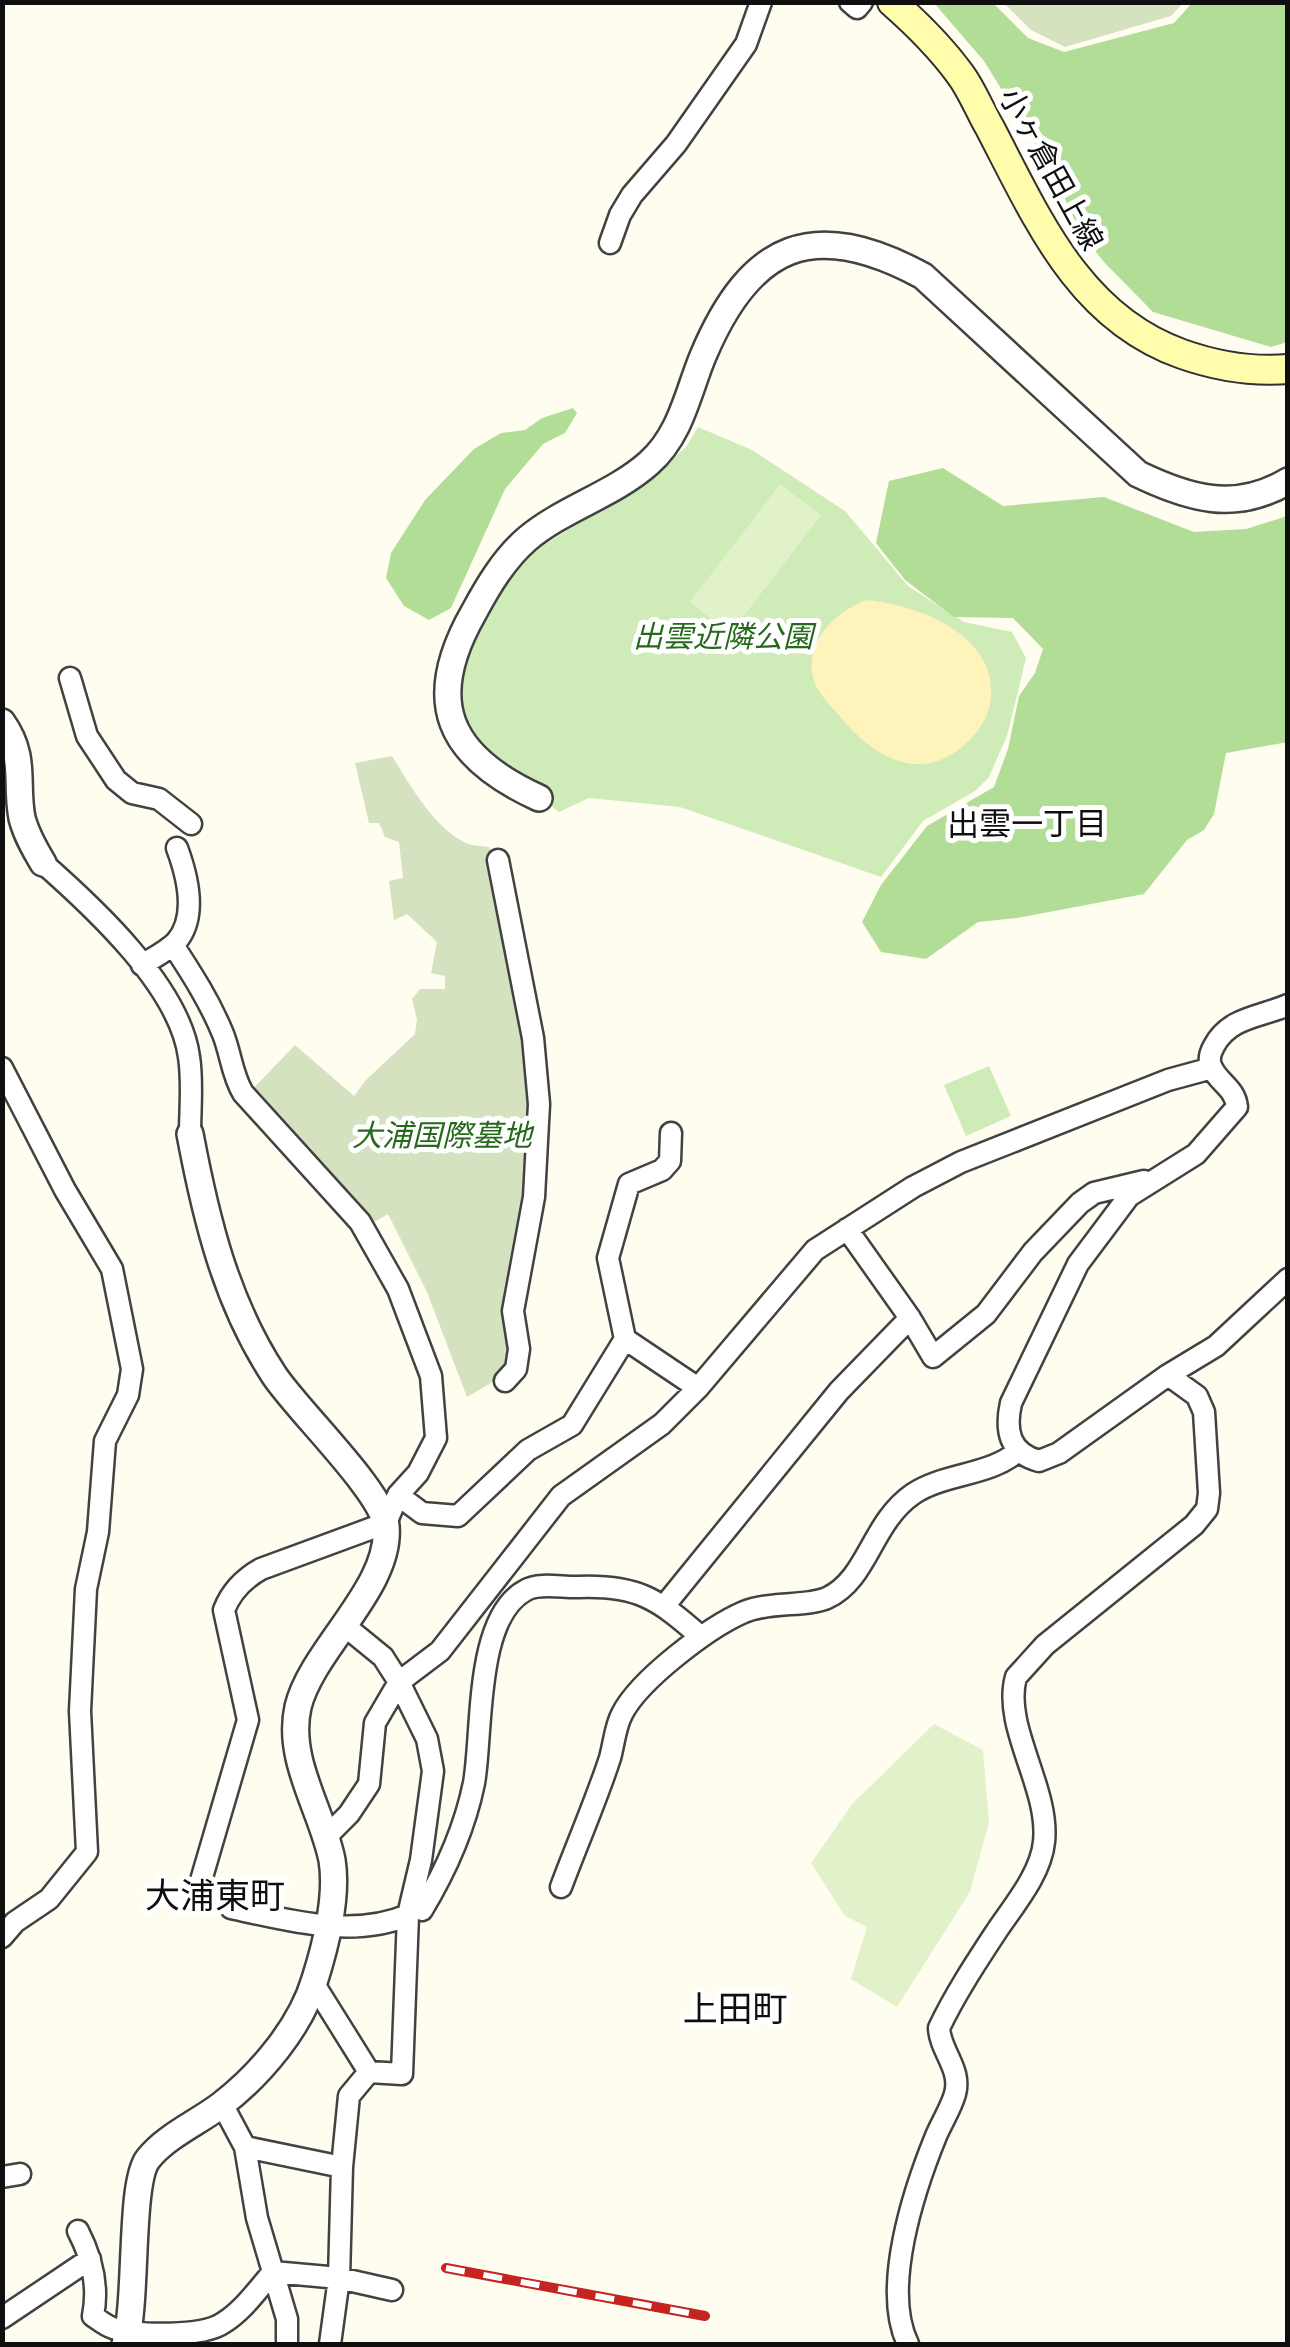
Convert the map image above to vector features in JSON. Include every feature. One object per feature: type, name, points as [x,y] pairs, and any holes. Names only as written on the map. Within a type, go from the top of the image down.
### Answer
[{"type":"main road","name":"小ヶ倉田上線","points":[[892,2],[918,25],[962,76],[1050,241],[1080,284],[1107,310],[1140,336],[1204,361],[1237,368],[1288,369]]},
{"type":"street","points":[[610,243],[632,195],[676,144],[746,44],[761,2]]},
{"type":"street","points":[[850,2],[857,8],[862,2]]},
{"type":"street","points":[[538,798],[506,784],[465,746],[456,730],[445,700],[449,665],[461,635],[508,558],[524,541],[650,462],[684,412],[702,359],[730,303],[755,273],[795,249],[840,243],[886,256],[923,276],[1138,474],[1152,481],[1182,494],[1218,499],[1254,496],[1288,481]]},
{"type":"street","points":[[70,678],[87,736],[116,780],[132,793],[159,799],[191,824]]},
{"type":"street","points":[[2,722],[16,750],[22,778],[21,814],[29,840],[43,863],[97,911],[142,965],[174,1014],[184,1038],[189,1056],[190,1134],[217,1255],[241,1314],[274,1375],[361,1479],[386,1523]]},
{"type":"street","points":[[142,965],[173,945],[185,926],[188,879],[176,848]]},
{"type":"street","points":[[498,860],[533,1038],[540,1104],[534,1197],[514,1312],[519,1349],[516,1369],[504,1381]]},
{"type":"street","points":[[127,2338],[142,2171],[160,2148],[242,2087],[282,2040],[314,1984],[334,1886],[325,1838],[298,1752],[298,1705],[382,1560],[386,1523],[398,1495],[418,1473],[436,1438],[431,1376],[398,1290],[360,1222],[243,1093],[202,988],[173,945]]},
{"type":"street","points":[[1288,1005],[1240,1020],[1226,1030],[1209,1056],[1212,1068],[1234,1094],[1236,1107],[1196,1154],[1129,1196],[1078,1264],[1011,1403],[1007,1420],[1011,1442],[1030,1459],[1046,1460],[1234,1332],[1288,1280]]},
{"type":"street","points":[[2,1068],[66,1190],[106,1254],[132,1369],[128,1396],[105,1440],[98,1532],[86,1589],[80,1711],[87,1852],[48,1899],[15,1922],[2,1937]]},
{"type":"street","points":[[325,1838],[349,1814],[369,1784],[374,1723],[399,1682],[440,1651],[561,1496],[662,1424],[698,1388],[815,1250],[913,1187],[961,1162],[1168,1080],[1212,1068]]},
{"type":"street","points":[[398,1495],[422,1513],[458,1516],[528,1450],[572,1424],[625,1339],[608,1258],[628,1184],[662,1170],[670,1161],[671,1133]]},
{"type":"street","points":[[847,1229],[910,1318],[932,1357],[986,1314],[1033,1252],[1094,1192],[1153,1178]]},
{"type":"street","points":[[665,1605],[839,1392],[910,1318]]},
{"type":"street","points":[[625,1339],[698,1388]]},
{"type":"street","points":[[908,2344],[899,2318],[897,2284],[904,2246],[935,2139],[956,2092],[956,2076],[939,2028],[1028,1884],[1044,1844],[1044,1818],[1015,1713],[1016,1677],[1045,1645],[1194,1525],[1207,1508],[1204,1412],[1197,1396],[1168,1374]]},
{"type":"street","points":[[561,1887],[610,1758],[622,1714],[655,1672],[701,1637],[742,1613],[771,1604],[827,1598],[851,1579],[896,1506],[918,1490],[1006,1462],[1018,1451]]},
{"type":"street","points":[[194,1901],[248,1720],[224,1610],[227,1603],[250,1575],[261,1569],[386,1523]]},
{"type":"street","points":[[498,1575],[518,1597]]},
{"type":"street","points":[[231,1908],[305,1924],[380,1924],[415,1913],[445,1871],[474,1784],[489,1646],[502,1616],[518,1597],[536,1587],[626,1589],[665,1605],[701,1637]]},
{"type":"street","points":[[345,1626],[383,1657],[399,1682],[428,1739],[433,1771],[415,1913],[402,2074],[370,2072]]},
{"type":"street","points":[[314,1984],[370,2072]]},
{"type":"street","points":[[330,2344],[339,2278],[342,2167],[349,2096],[370,2072]]},
{"type":"street","points":[[222,2104],[245,2147],[257,2218],[287,2320],[287,2344]]},
{"type":"street","points":[[245,2147],[342,2167]]},
{"type":"street","points":[[78,2231],[96,2284],[93,2316],[127,2338],[216,2328],[235,2315],[273,2272]]},
{"type":"street","points":[[2,2318],[90,2259]]},
{"type":"street","points":[[273,2272],[339,2278],[392,2290]]},
{"type":"green space","points":[[934,3],[993,3],[1028,38],[1064,52],[1174,23],[1192,3],[1287,3],[1287,342],[1271,347],[1153,312],[1078,229],[1055,176],[984,61]]},
{"type":"green space","points":[[1004,3],[1183,3],[1171,16],[1065,47],[1031,30]]},
{"type":"green space","points":[[573,408],[577,413],[565,433],[543,444],[505,489],[451,608],[429,620],[404,606],[386,578],[391,553],[425,500],[474,449],[501,433],[525,430],[542,418]]},
{"type":"green space","name":"出雲近隣公園","points":[[698,427],[752,450],[845,511],[908,586],[964,622],[1012,632],[1026,658],[1007,736],[989,777],[975,791],[923,821],[881,877],[680,807],[589,798],[559,812],[480,751],[461,726],[459,669],[497,593],[522,559],[647,480],[686,447]]},
{"type":"green space","points":[[943,468],[1003,506],[1104,497],[1194,532],[1246,529],[1287,516],[1288,742],[1226,753],[1214,814],[1204,830],[1187,840],[1144,894],[978,922],[926,959],[881,952],[862,922],[881,885],[927,826],[994,787],[1008,749],[1019,696],[1035,673],[1043,649],[1013,618],[954,617],[905,580],[876,543],[889,481]]},
{"type":"green space","points":[[780,484],[821,515],[730,634],[690,602]]},
{"type":"green space","name":"大浦国際墓地","points":[[392,756],[443,827],[466,843],[489,847],[516,973],[535,1100],[515,1354],[496,1380],[467,1397],[427,1292],[388,1214],[369,1225],[250,1092],[295,1045],[354,1096],[415,1034],[417,1020],[412,999],[420,989],[445,989],[445,976],[431,973],[437,942],[407,914],[394,920],[389,881],[403,878],[399,842],[385,837],[379,823],[369,823],[355,763]]},
{"type":"green space","points":[[989,1066],[1011,1116],[966,1136],[944,1085]]},
{"type":"green space","points":[[934,1724],[983,1750],[989,1822],[970,1892],[897,2007],[851,1979],[867,1927],[845,1916],[811,1863],[853,1803]]},
{"type":"sand","points":[[867,600],[909,609],[951,627],[981,657],[990,676],[990,706],[979,730],[954,753],[922,764],[892,758],[852,730],[817,688],[812,674],[815,646],[842,613]]},
{"type":"waterway","points":[[1251,1008],[1288,995]]},
{"type":"railway","points":[[446,2268],[705,2316]]},
{"type":"district","name":"出雲一丁目","points":[[1027,824]]},
{"type":"district","name":"大浦東町","points":[[215,1896]]},
{"type":"district","name":"上田町","points":[[735,2009]]}]
